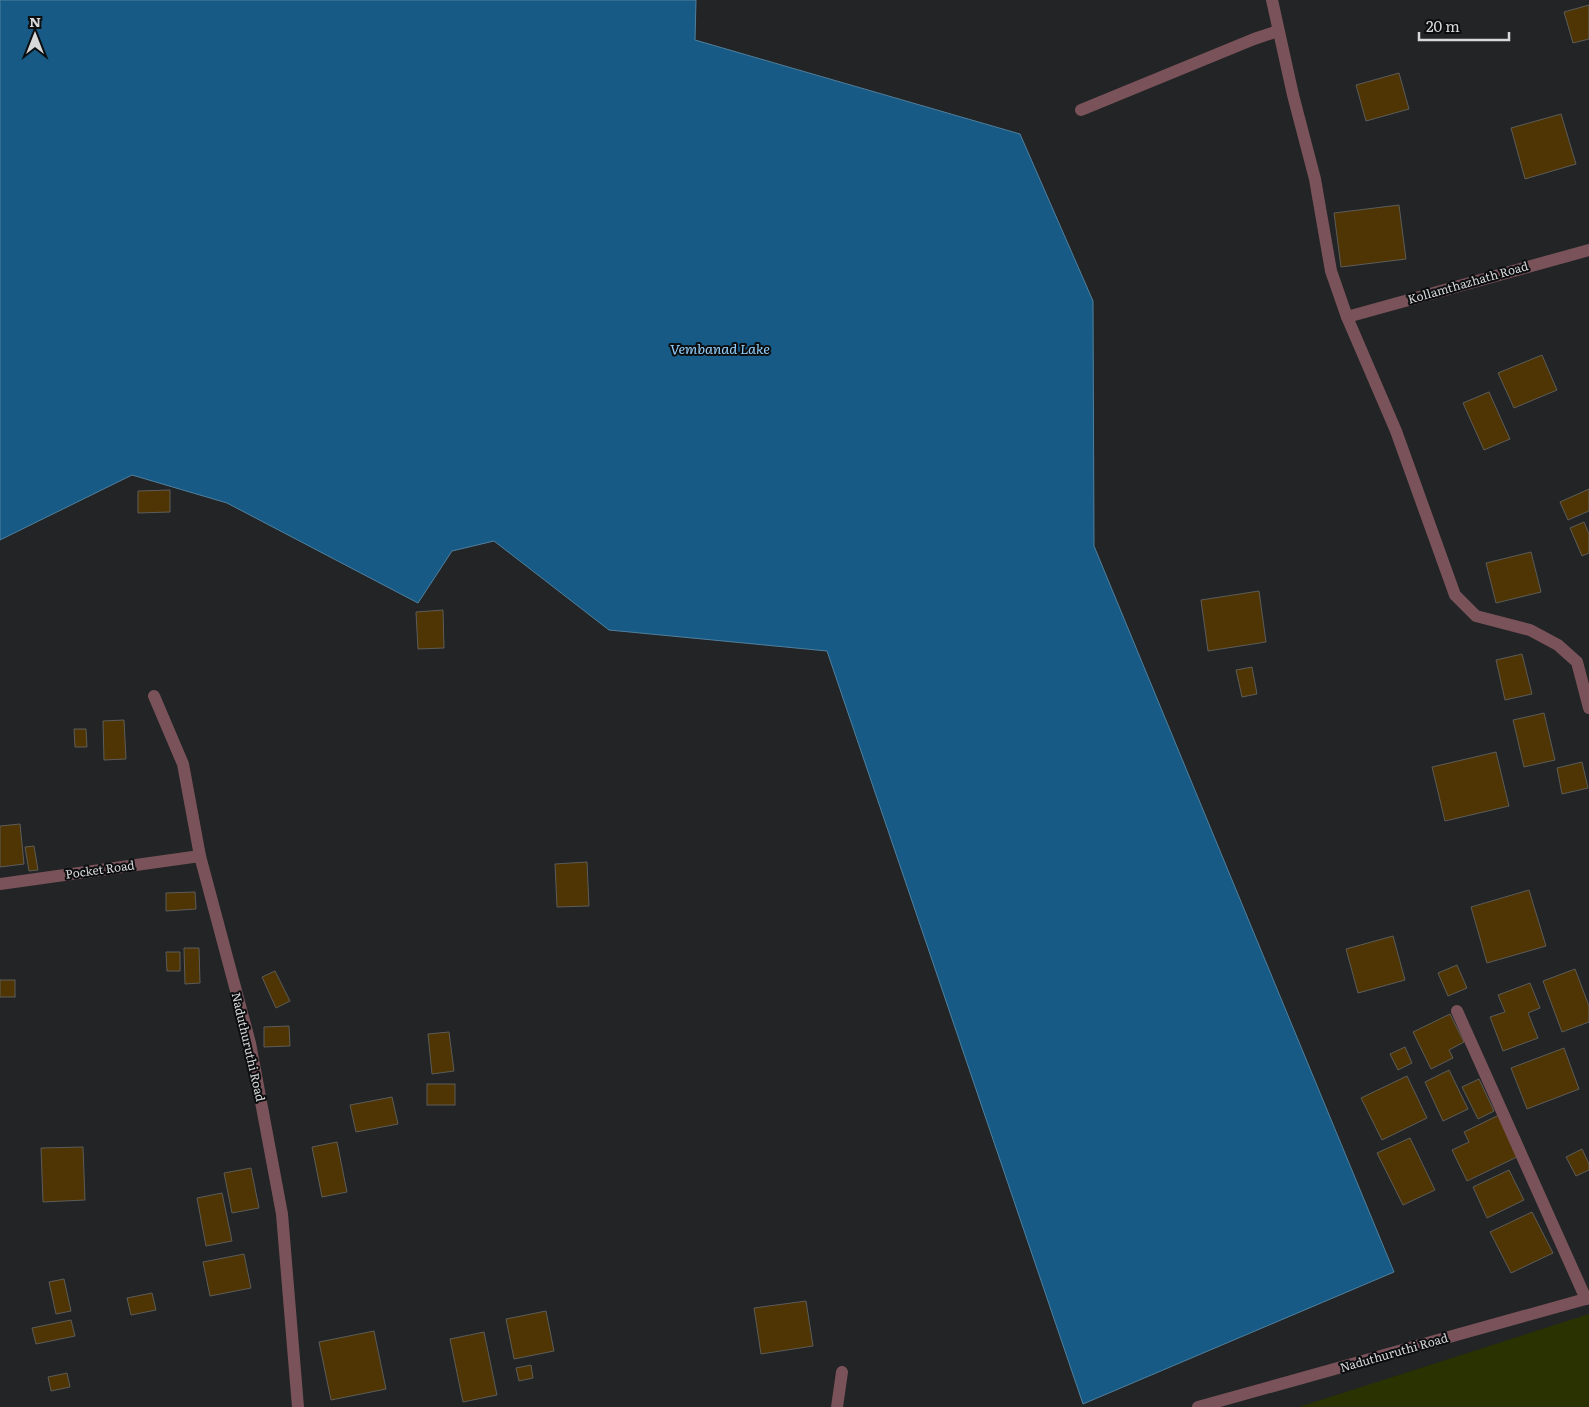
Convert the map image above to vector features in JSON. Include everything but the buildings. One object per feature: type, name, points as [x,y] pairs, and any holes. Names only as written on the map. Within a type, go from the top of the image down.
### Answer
[{"type":"street","points":[[1272,0],[1293,95],[1315,179],[1331,271],[1348,317],[1396,431],[1455,595],[1476,616],[1530,630],[1558,645],[1577,662],[1589,708]]},
{"type":"street","points":[[1081,110],[1254,39],[1278,31]]},
{"type":"street","name":"Kollamthazhath Road","points":[[1348,317],[1589,250]]},
{"type":"street","points":[[1577,662],[1589,656]]},
{"type":"street","name":"Naduthuruthi Road","points":[[154,696],[183,764],[200,856],[250,1043],[282,1214],[298,1407]]},
{"type":"street","name":"Pocket Road","points":[[0,884],[200,856]]},
{"type":"street","points":[[1457,1011],[1587,1298]]},
{"type":"street","name":"Naduthuruthi Road","points":[[1198,1407],[1587,1298]]},
{"type":"street","points":[[837,1407],[842,1372]]},
{"type":"green space","points":[[1589,1314],[1589,1407],[1299,1407]]},
{"type":"water","name":"Vembanad Lake","points":[[0,0],[696,0],[695,40],[1020,134],[1093,301],[1094,546],[1394,1272],[1083,1404],[827,651],[609,630],[494,541],[452,551],[418,603],[227,503],[132,475],[0,540]]}]
